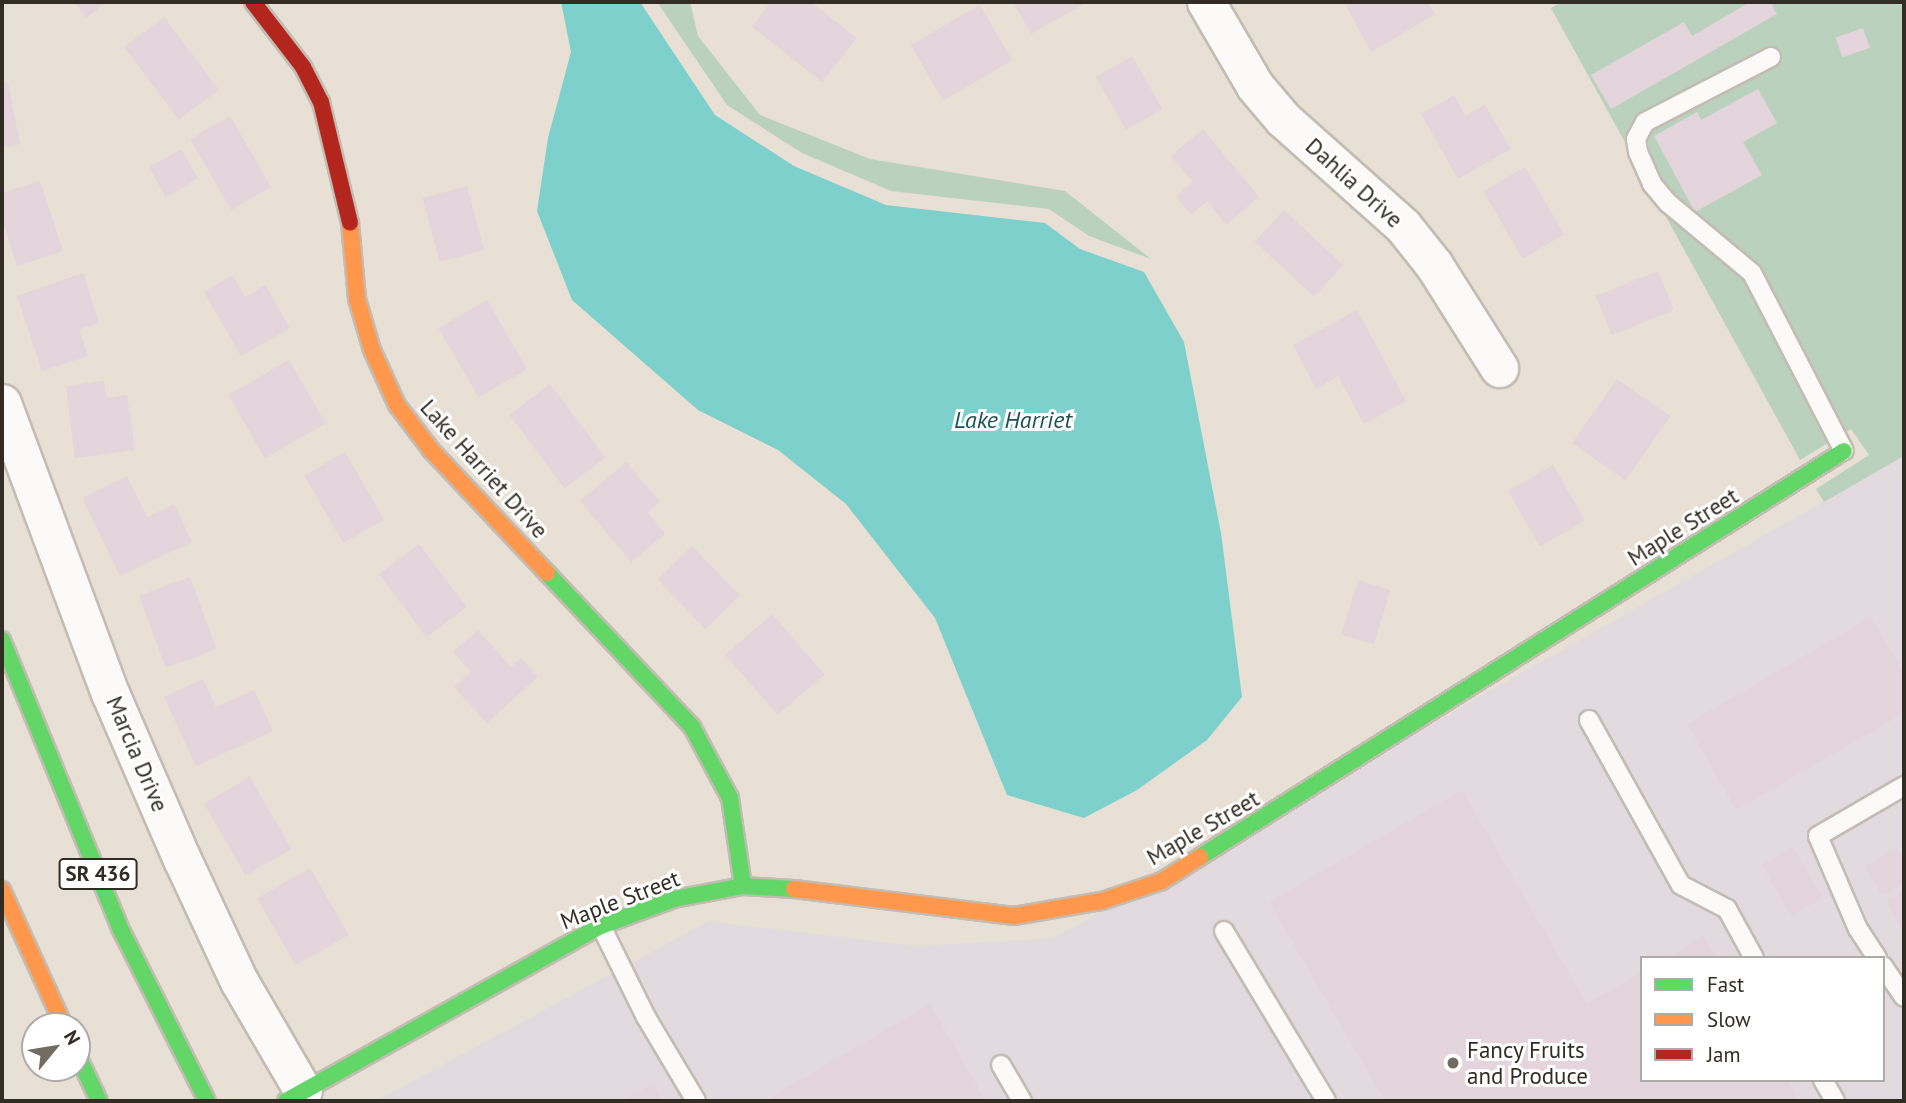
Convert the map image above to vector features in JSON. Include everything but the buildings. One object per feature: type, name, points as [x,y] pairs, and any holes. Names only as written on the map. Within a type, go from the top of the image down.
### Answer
[{"type":"street","name":"Lake Harriet Drive","points":[[253,2],[303,67],[321,102],[349,208],[357,299],[372,350],[397,405],[431,450],[692,727],[730,798],[743,886]]},
{"type":"street","name":"Dahlia Drive","points":[[1206,2],[1255,86],[1283,119],[1403,226],[1434,265],[1499,368]]},
{"type":"street","name":"Marcia Drive","points":[[2,403],[110,693],[171,833],[294,1096]]},
{"type":"street","name":"Maple Street","points":[[294,1096],[601,926],[674,899],[743,886],[836,891],[954,912],[1014,916],[1102,901],[1162,880],[1844,451]]},
{"type":"street","name":"SR 436","points":[[2,640],[121,930],[207,1101]]},
{"type":"street","points":[[2,890],[58,1012]]},
{"type":"street","points":[[90,1082],[99,1101]]},
{"type":"lane","points":[[1771,57],[1645,121],[1636,139],[1637,152],[1652,184],[1668,203],[1752,273],[1844,451]]},
{"type":"lane","points":[[1589,720],[1681,885],[1727,909],[1753,956]]},
{"type":"lane","points":[[1876,956],[1858,929],[1818,836],[1904,786]]},
{"type":"lane","points":[[601,926],[646,1017],[696,1101]]},
{"type":"lane","points":[[1224,931],[1326,1101]]},
{"type":"lane","points":[[1885,969],[1904,997]]},
{"type":"lane","points":[[1001,1065],[1022,1101]]},
{"type":"lane","points":[[1824,1082],[1835,1101]]},
{"type":"shaded area","points":[[1904,456],[1904,1101],[376,1101],[709,921],[915,946],[1054,938]]},
{"type":"green space","points":[[657,2],[690,2],[698,36],[760,115],[870,159],[1065,191],[1151,259],[1089,236],[1049,209],[891,191],[802,153],[727,105]]},
{"type":"green space","points":[[1562,2],[1904,2],[1904,456],[1824,502],[1816,489],[1869,455],[1851,429],[1800,460],[1551,8]]},
{"type":"water","name":"Lake Harriet","points":[[561,2],[640,2],[715,115],[794,166],[886,205],[1045,223],[1080,249],[1144,272],[1184,342],[1221,533],[1242,697],[1207,740],[1137,790],[1084,818],[1007,795],[935,618],[846,504],[778,450],[698,410],[572,300],[537,211],[548,138],[571,52]]},
{"type":"traffic: fast","points":[[1200,857],[1844,451]]},
{"type":"traffic: fast","points":[[547,573],[692,727],[730,798],[743,886]]},
{"type":"traffic: fast","points":[[2,640],[121,930],[207,1101]]},
{"type":"traffic: fast","points":[[286,1101],[601,926],[674,899],[743,886],[794,889]]},
{"type":"traffic: fast","points":[[90,1082],[99,1101]]},
{"type":"traffic: slow","points":[[350,223],[357,299],[372,350],[397,405],[431,450],[547,573]]},
{"type":"traffic: slow","points":[[794,889],[1014,916],[1102,901],[1162,881],[1200,857]]},
{"type":"traffic: slow","points":[[2,890],[58,1012]]},
{"type":"traffic: jam","points":[[253,2],[303,67],[321,102],[350,223]]},
{"type":"place","name":"Fancy Fruits and Produce","points":[[1453,1063]]}]
